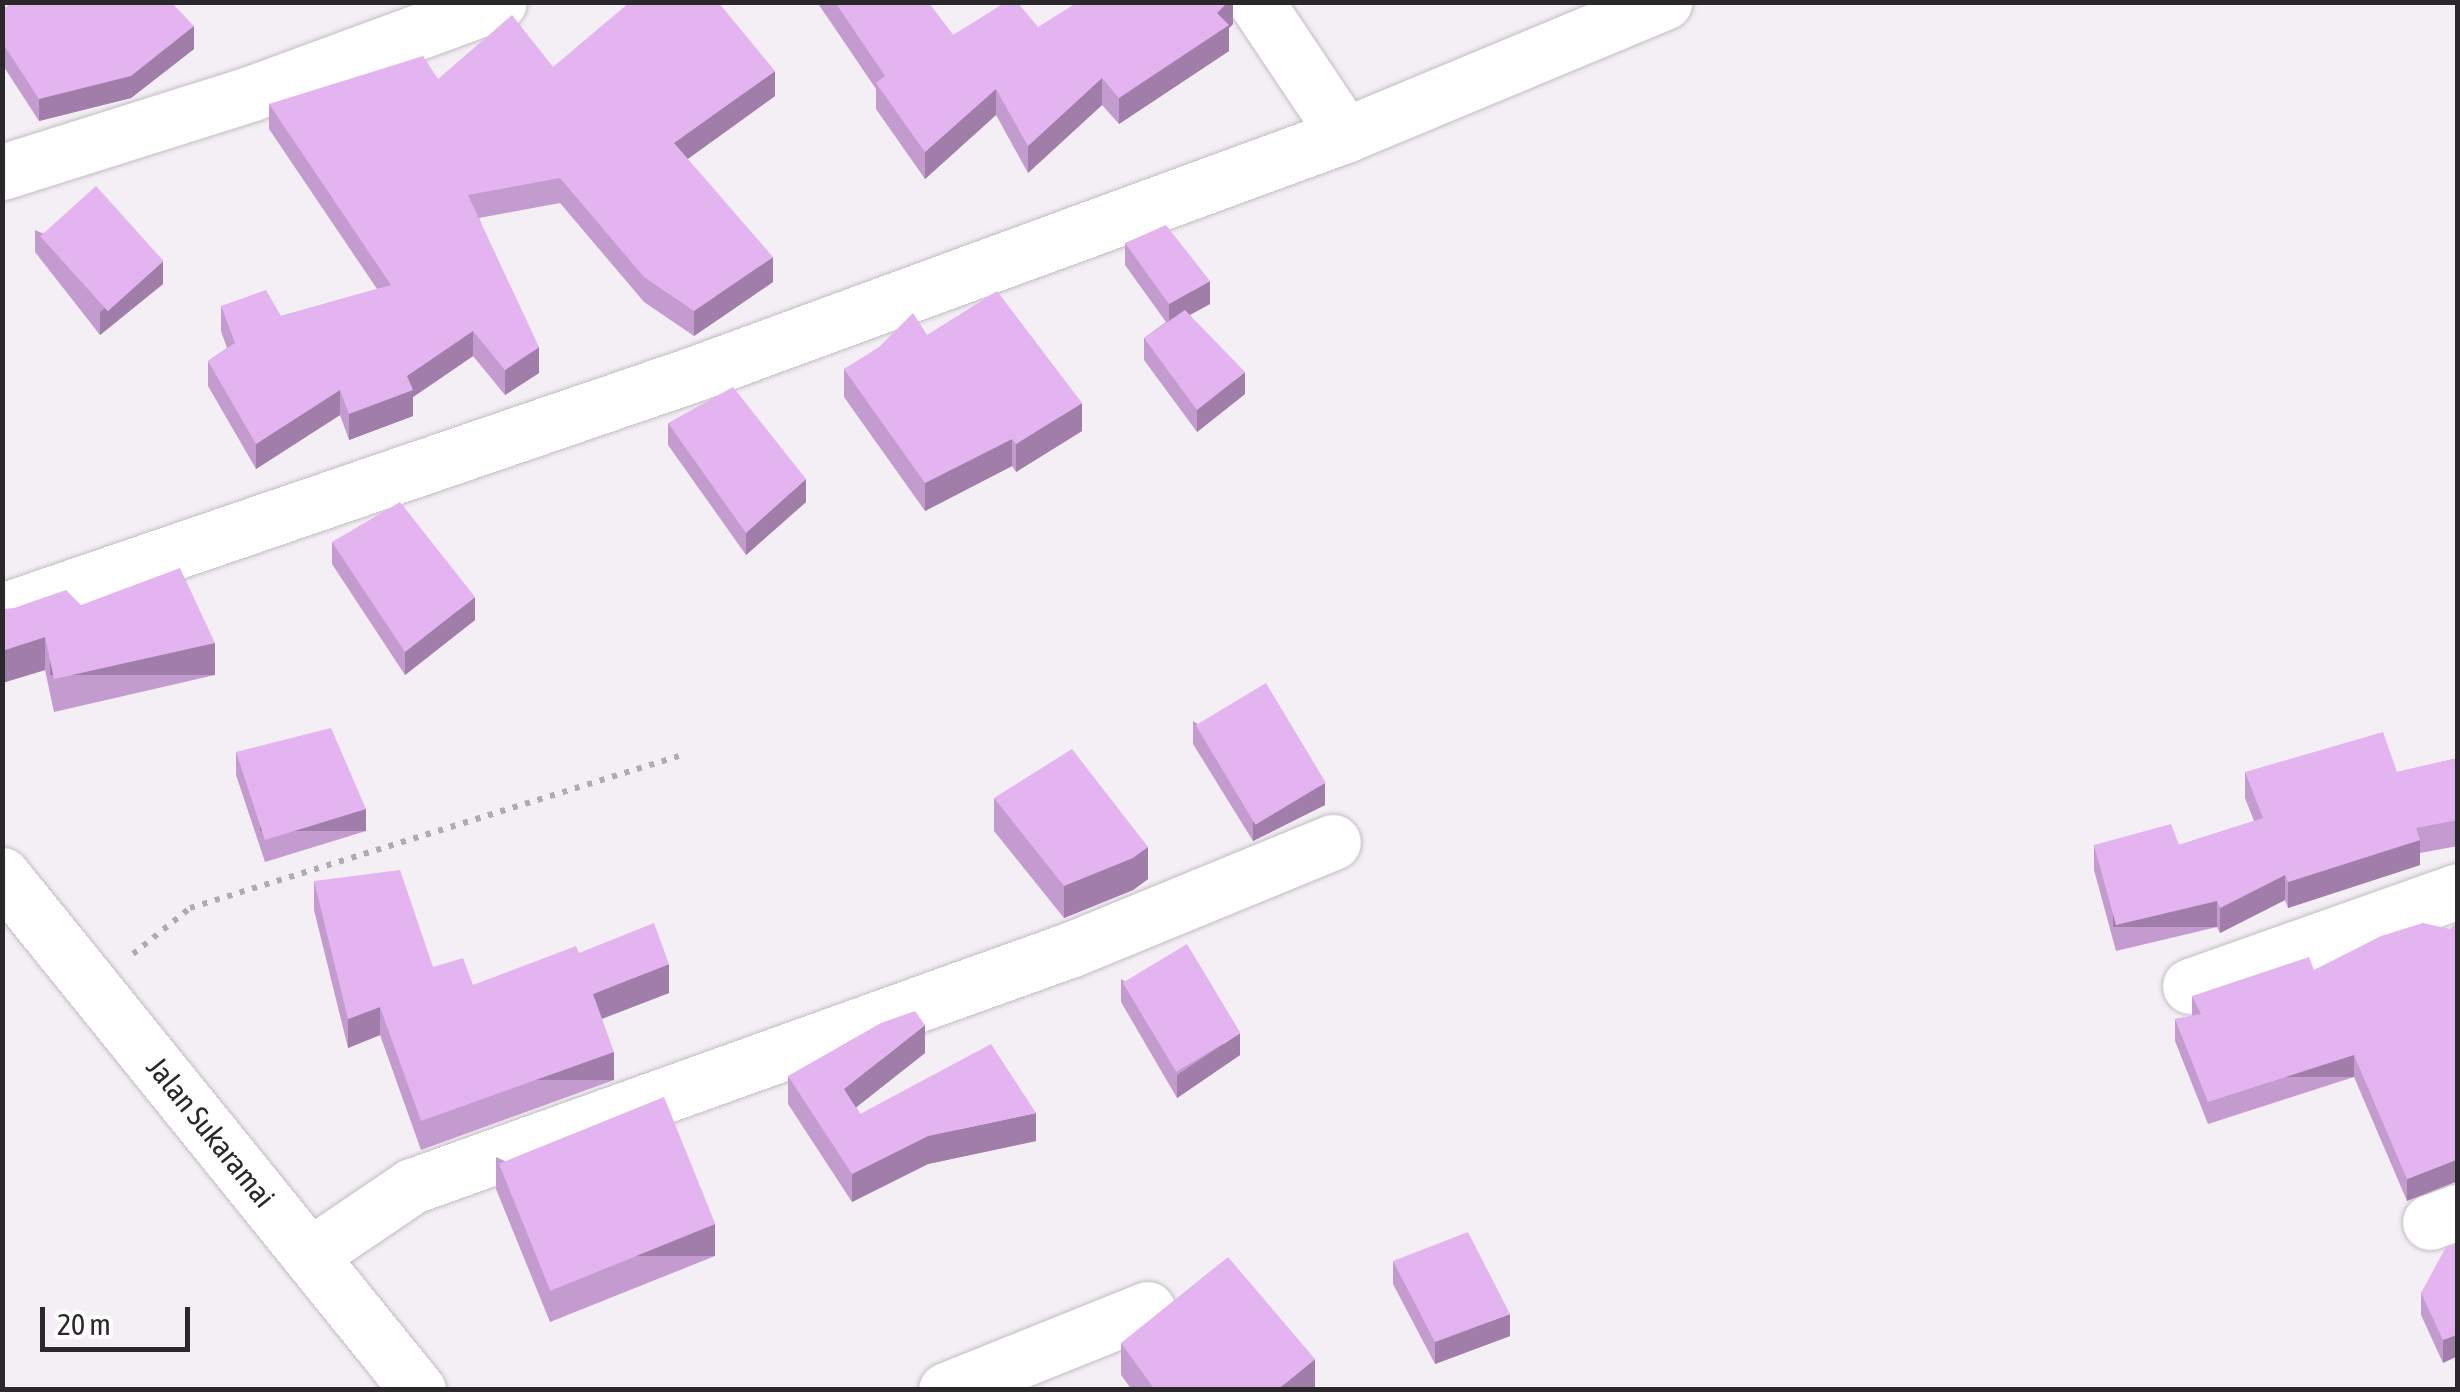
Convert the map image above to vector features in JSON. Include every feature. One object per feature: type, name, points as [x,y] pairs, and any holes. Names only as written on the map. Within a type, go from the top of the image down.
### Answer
[{"type":"street","points":[[2,172],[285,82],[499,2]]},
{"type":"street","points":[[1256,2],[1345,135]]},
{"type":"street","points":[[2,611],[691,375],[1345,135],[1664,2]]},
{"type":"street","points":[[310,1255],[412,1186],[1072,948],[1333,842]]},
{"type":"street","name":"Jalan Sukaramai","points":[[2,875],[418,1390]]},
{"type":"street","points":[[2190,986],[2458,890]]},
{"type":"street","points":[[946,1390],[1147,1309]]},
{"type":"path","points":[[93,986],[190,908],[679,756]]},
{"type":"building","points":[[13,2],[171,2],[194,26],[131,76],[39,99],[2,42],[2,10]]},
{"type":"building","points":[[630,2],[718,2],[775,71],[674,143],[773,257],[694,311],[644,277],[560,178],[468,195],[539,347],[505,370],[473,331],[407,376],[413,390],[349,414],[340,390],[256,444],[208,361],[235,343],[221,306],[266,290],[281,316],[391,285],[269,104],[423,56],[438,79],[512,15],[553,67]]},
{"type":"building","points":[[835,2],[928,2],[953,35],[1006,2],[1017,2],[1038,27],[1078,2],[1228,2],[1217,13],[1229,25],[1119,98],[1102,78],[1028,146],[996,89],[925,152],[876,83],[885,76]]},
{"type":"building","points":[[96,186],[164,261],[108,311],[40,236]]},
{"type":"building","points":[[1166,225],[1210,281],[1169,304],[1125,243]]},
{"type":"building","points":[[997,291],[1082,403],[1016,444],[1012,439],[925,483],[844,369],[879,347],[913,313],[927,335]]},
{"type":"building","points":[[1185,310],[1245,372],[1197,410],[1144,338]]},
{"type":"building","points":[[733,387],[806,479],[746,533],[668,423]]},
{"type":"building","points":[[400,502],[475,597],[405,652],[332,542]]},
{"type":"building","points":[[180,568],[215,643],[54,679],[45,637],[2,651],[2,609],[66,590],[81,605]]},
{"type":"building","points":[[1266,683],[1326,782],[1255,825],[1196,725]]},
{"type":"building","points":[[331,728],[366,809],[265,840],[236,752]]},
{"type":"building","points":[[2383,732],[2397,772],[2458,758],[2458,820],[2416,828],[2420,840],[2288,882],[2285,875],[2220,908],[2217,901],[2116,925],[2094,845],[2171,824],[2179,845],[2263,818],[2245,772]]},
{"type":"building","points":[[1072,749],[1148,847],[1133,858],[1064,886],[994,798]]},
{"type":"building","points":[[400,870],[433,967],[463,958],[473,985],[576,946],[579,953],[654,923],[669,964],[593,994],[614,1052],[421,1121],[380,1007],[348,1019],[314,881]]},
{"type":"building","points":[[2458,921],[2458,1159],[2407,1179],[2354,1055],[2208,1102],[2175,1019],[2201,1014],[2192,996],[2309,957],[2314,970],[2381,936],[2423,923],[2450,929]]},
{"type":"building","points":[[1187,944],[1241,1033],[1176,1072],[1123,983]]},
{"type":"building","points":[[915,1011],[925,1025],[844,1089],[860,1114],[991,1044],[1036,1113],[928,1136],[852,1174],[788,1076],[881,1023]]},
{"type":"building","points":[[664,1097],[715,1224],[550,1291],[499,1164]]},
{"type":"building","points":[[1468,1232],[1510,1314],[1435,1342],[1393,1261]]},
{"type":"building","points":[[2458,1244],[2458,1334],[2443,1340],[2421,1293],[2446,1247]]},
{"type":"building","points":[[1228,1257],[1315,1359],[1277,1390],[1155,1390],[1121,1343]]}]
